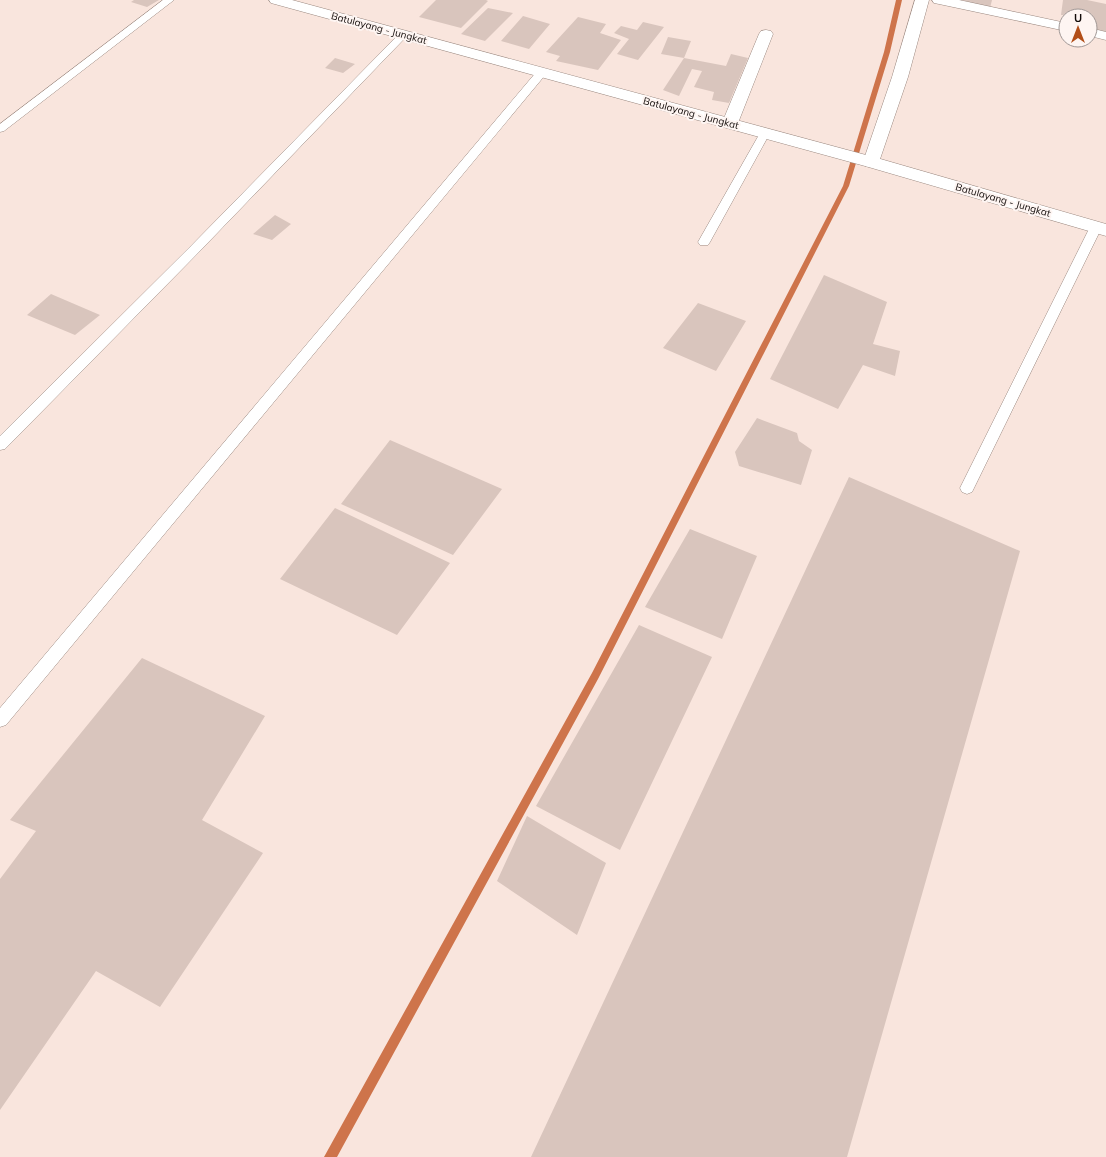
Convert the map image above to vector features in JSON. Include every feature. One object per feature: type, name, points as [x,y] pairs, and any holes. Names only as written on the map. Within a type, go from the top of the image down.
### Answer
[{"type":"main road","name":"Batulayang - Jungkat","points":[[276,0],[867,161],[1101,229]]},
{"type":"main road","points":[[867,161],[900,76],[922,0]]},
{"type":"main road","points":[[939,0],[1058,25]]},
{"type":"main road","points":[[730,123],[766,34]]},
{"type":"lane","points":[[0,129],[169,0]]},
{"type":"lane","points":[[0,445],[194,250],[403,35]]},
{"type":"lane","points":[[0,720],[542,72]]},
{"type":"lane","points":[[704,242],[765,133]]},
{"type":"lane","points":[[967,488],[1101,229]]},
{"type":"building","points":[[134,0],[159,0],[147,7],[131,2]]},
{"type":"building","points":[[436,0],[488,1],[461,28],[419,17]]},
{"type":"building","points":[[962,0],[992,0],[990,8]]},
{"type":"building","points":[[1063,0],[1087,0],[1106,4],[1106,37],[1098,36],[1098,8],[1062,8]]},
{"type":"building","points":[[488,8],[513,13],[485,41],[461,34]]},
{"type":"building","points":[[523,16],[550,24],[529,49],[501,41]]},
{"type":"building","points":[[578,17],[606,24],[600,33],[621,40],[598,70],[556,61],[560,56],[546,52]]},
{"type":"building","points":[[643,22],[664,27],[638,60],[617,54],[629,39],[614,33],[621,26],[637,30]]},
{"type":"building","points":[[668,37],[691,41],[684,58],[661,54]]},
{"type":"building","points":[[731,54],[748,58],[729,103],[712,100],[714,92],[694,87],[702,71],[692,69],[679,96],[663,90],[684,58],[726,66]]},
{"type":"building","points":[[335,58],[355,64],[343,73],[325,68]]},
{"type":"building","points":[[275,215],[291,224],[272,240],[253,234]]},
{"type":"building","points":[[824,275],[887,302],[873,344],[900,351],[895,376],[863,365],[838,409],[770,379]]},
{"type":"building","points":[[51,294],[100,315],[75,335],[27,315]]},
{"type":"building","points":[[698,303],[746,321],[716,371],[663,348]]},
{"type":"building","points":[[757,418],[797,433],[799,441],[812,450],[801,485],[739,466],[735,452]]},
{"type":"building","points":[[390,440],[502,489],[453,555],[341,504]]},
{"type":"building","points":[[849,477],[1020,551],[847,1157],[531,1157]]},
{"type":"building","points":[[335,508],[450,563],[397,635],[280,579]]},
{"type":"building","points":[[690,529],[757,556],[722,639],[645,607]]},
{"type":"building","points":[[639,625],[712,657],[620,850],[536,806]]},
{"type":"building","points":[[142,658],[265,716],[202,820],[263,853],[160,1007],[96,971],[0,1110],[0,879],[36,831],[10,820]]},
{"type":"building","points":[[527,816],[606,863],[577,935],[497,881]]},
{"type":"waterway","points":[[330,1157],[595,676],[846,186],[887,52],[899,0]]}]
